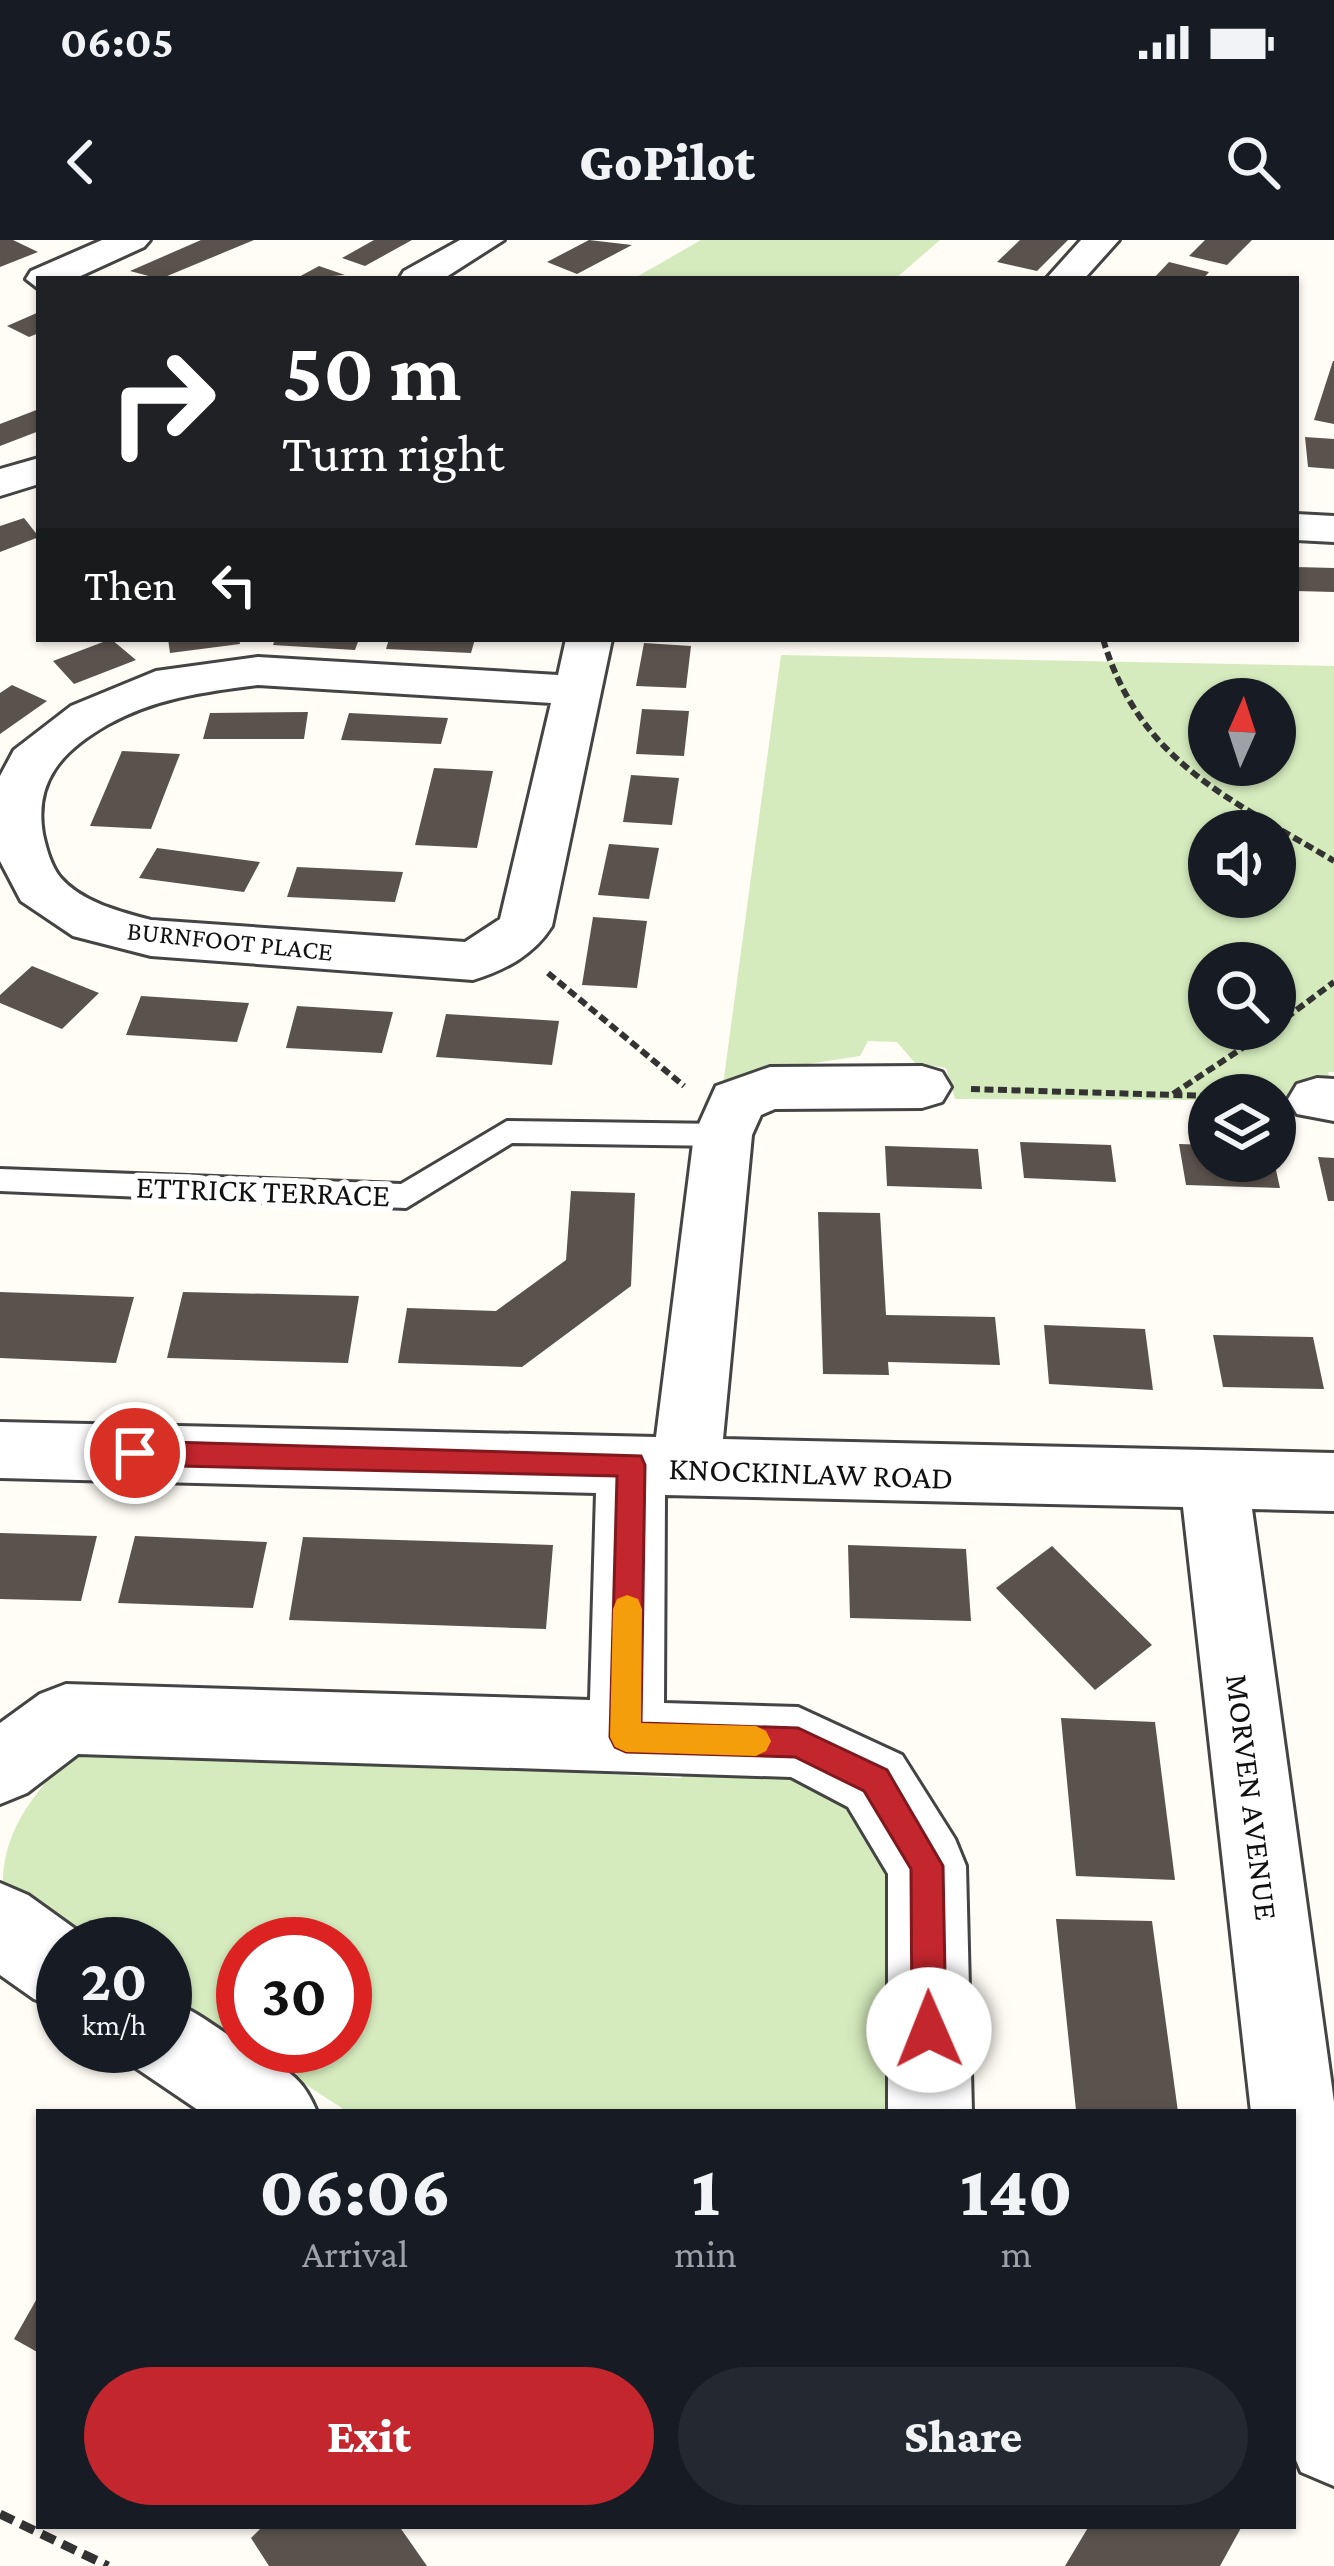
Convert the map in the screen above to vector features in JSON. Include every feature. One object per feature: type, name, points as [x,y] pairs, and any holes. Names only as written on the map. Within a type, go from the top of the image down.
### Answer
[{"type":"street","points":[[50,276],[132,240]]},
{"type":"street","points":[[423,276],[486,240]]},
{"type":"street","points":[[1067,276],[1101,240]]},
{"type":"street","points":[[0,483],[36,471]]},
{"type":"street","points":[[1299,527],[1334,529]]},
{"type":"street","points":[[509,942],[525,926],[588,642]]},
{"type":"street","name":"BURNFOOT PLACE","points":[[509,942],[473,962],[151,938],[92,923],[40,889],[20,849],[14,804],[31,761],[88,716],[156,685],[258,671],[578,690]]},
{"type":"street","points":[[626,1737],[658,1467],[725,1128],[736,1101],[770,1088],[922,1087]]},
{"type":"street","name":"KNOCKINLAW ROAD","points":[[0,1450],[1214,1483],[1334,1482]]},
{"type":"street","name":"MORVEN AVENUE","points":[[1214,1483],[1293,2109]]},
{"type":"street","points":[[0,1768],[66,1719],[798,1742],[875,1781],[927,1866],[930,2109]]},
{"type":"street","points":[[0,1923],[4,1931],[36,1952]]},
{"type":"street","points":[[192,2057],[270,2109]]},
{"type":"street","name":"MORVEN AVENUE","points":[[1296,2136],[1334,2439]]},
{"type":"lane","name":"ETTRICK TERRACE","points":[[0,1180],[406,1196],[506,1132],[725,1128]]},
{"type":"path","points":[[1103,642],[1114,688],[1166,757],[1334,861]]},
{"type":"path","points":[[509,942],[725,1128]]},
{"type":"path","points":[[1296,1011],[1334,982]]},
{"type":"path","points":[[1172,1095],[1243,1050]]},
{"type":"path","points":[[922,1087],[1188,1095]]},
{"type":"path","points":[[0,2514],[109,2566]]},
{"type":"green space","points":[[701,240],[940,240],[898,276],[638,276]]},
{"type":"green space","points":[[781,655],[1334,666],[1334,1072],[1328,1072],[1334,1100],[1296,1100],[1296,1074],[1188,1074],[1188,1100],[955,1099],[946,1068],[915,1063],[897,1042],[868,1041],[860,1056],[762,1071],[720,1107]]},
{"type":"green space","points":[[76,1748],[553,1759],[564,1772],[681,1778],[691,1761],[827,1775],[900,1854],[909,2109],[343,2109],[288,2073],[372,2073],[372,1917],[216,1917],[216,2027],[192,2013],[192,1917],[39,1917],[3,1891],[8,1848],[24,1812]]},
{"type":"building","points":[[0,240],[13,240],[38,252],[0,267]]},
{"type":"building","points":[[201,240],[254,240],[167,276],[130,271]]},
{"type":"building","points":[[374,240],[412,240],[365,266],[342,258]]},
{"type":"building","points":[[589,240],[632,245],[577,274],[547,262]]},
{"type":"building","points":[[1020,240],[1068,240],[1037,271],[997,262]]},
{"type":"building","points":[[1205,240],[1252,240],[1227,265],[1189,256]]},
{"type":"building","points":[[1169,262],[1209,272],[1206,276],[1156,276]]},
{"type":"building","points":[[319,266],[345,275],[332,276],[301,276]]},
{"type":"building","points":[[36,313],[36,334],[29,337],[7,326]]},
{"type":"building","points":[[1334,361],[1334,424],[1314,420]]},
{"type":"building","points":[[36,410],[36,432],[0,446],[0,424]]},
{"type":"building","points":[[1305,437],[1334,439],[1334,469],[1308,467]]},
{"type":"building","points":[[24,518],[36,538],[0,552],[0,526]]},
{"type":"building","points":[[1299,567],[1334,568],[1334,592],[1299,591]]},
{"type":"building","points":[[103,642],[115,642],[136,660],[74,684],[53,661]]},
{"type":"building","points":[[168,642],[240,644],[170,653]]},
{"type":"building","points":[[274,642],[358,642],[355,650]]},
{"type":"building","points":[[388,642],[474,642],[471,653],[386,649]]},
{"type":"building","points":[[644,643],[691,646],[686,688],[636,686]]},
{"type":"building","points":[[12,685],[47,701],[0,734],[0,693]]},
{"type":"building","points":[[642,709],[689,711],[684,756],[636,754]]},
{"type":"building","points":[[308,712],[304,739],[203,739],[210,713]]},
{"type":"building","points":[[349,713],[448,718],[441,744],[341,740]]},
{"type":"building","points":[[122,751],[180,754],[151,829],[90,826]]},
{"type":"building","points":[[434,768],[493,771],[477,848],[415,845]]},
{"type":"building","points":[[631,775],[679,778],[672,825],[623,822]]},
{"type":"building","points":[[609,844],[659,848],[649,899],[598,895]]},
{"type":"building","points":[[157,848],[260,862],[244,892],[139,878]]},
{"type":"building","points":[[297,867],[403,872],[395,902],[287,897]]},
{"type":"building","points":[[593,917],[647,921],[637,988],[582,985]]},
{"type":"building","points":[[32,966],[99,993],[62,1029],[0,1003],[0,995]]},
{"type":"building","points":[[141,996],[249,1003],[237,1042],[126,1035]]},
{"type":"building","points":[[297,1006],[393,1012],[382,1053],[286,1048]]},
{"type":"building","points":[[446,1014],[559,1021],[552,1065],[436,1057]]},
{"type":"building","points":[[1020,1142],[1111,1145],[1116,1182],[1024,1178]]},
{"type":"building","points":[[1179,1144],[1188,1144],[1188,1182],[1279,1182],[1280,1188],[1186,1185]]},
{"type":"building","points":[[885,1146],[978,1149],[982,1189],[887,1186]]},
{"type":"building","points":[[1318,1157],[1334,1158],[1334,1201],[1328,1201]]},
{"type":"building","points":[[571,1191],[635,1193],[631,1286],[522,1367],[398,1363],[407,1308],[496,1311],[566,1260]]},
{"type":"building","points":[[818,1212],[880,1213],[886,1315],[995,1317],[1000,1365],[888,1362],[889,1375],[823,1374]]},
{"type":"building","points":[[0,1292],[134,1297],[116,1363],[0,1358]]},
{"type":"building","points":[[183,1292],[359,1296],[348,1363],[167,1358]]},
{"type":"building","points":[[1044,1325],[1145,1329],[1153,1390],[1049,1384]]},
{"type":"building","points":[[1213,1335],[1313,1337],[1324,1389],[1223,1387]]},
{"type":"building","points":[[0,1533],[97,1536],[81,1601],[0,1599]]},
{"type":"building","points":[[135,1536],[267,1542],[253,1608],[118,1603]]},
{"type":"building","points":[[303,1537],[553,1545],[546,1629],[289,1620]]},
{"type":"building","points":[[848,1545],[966,1549],[971,1621],[850,1618]]},
{"type":"building","points":[[1052,1546],[1152,1645],[1095,1690],[996,1588]]},
{"type":"building","points":[[1061,1718],[1155,1722],[1175,1880],[1076,1876]]},
{"type":"building","points":[[1056,1919],[1152,1921],[1178,2109],[1076,2109]]},
{"type":"building","points":[[36,2300],[36,2351],[14,2339]]},
{"type":"building","points":[[260,2529],[401,2529],[427,2566],[269,2566],[251,2538]]},
{"type":"building","points":[[1087,2529],[1240,2529],[1220,2566],[1065,2566]]},
{"type":"slow traffic","points":[[627,1609],[626,1737],[756,1741]]},
{"type":"route","points":[[135,1453],[631,1465],[626,1737],[798,1742],[875,1781],[927,1866],[929,2030]]}]
